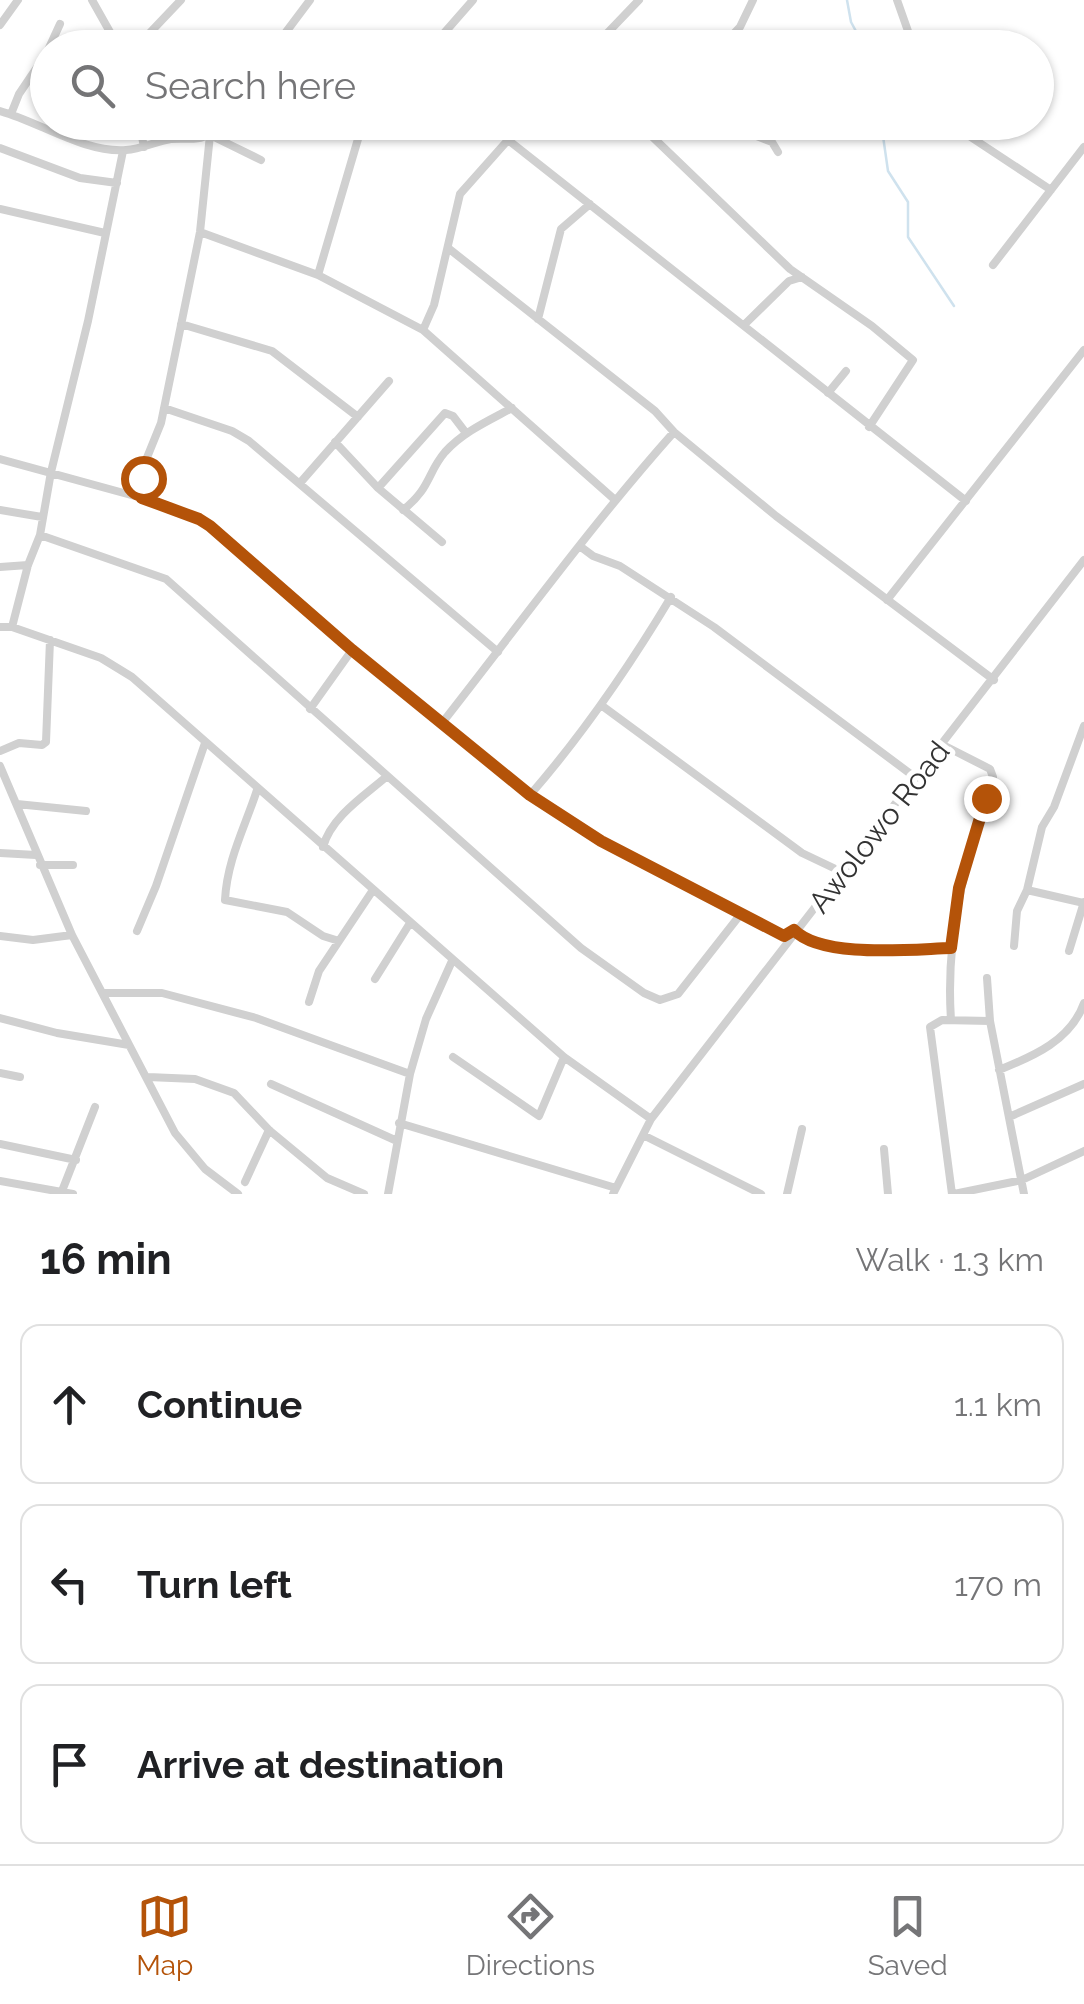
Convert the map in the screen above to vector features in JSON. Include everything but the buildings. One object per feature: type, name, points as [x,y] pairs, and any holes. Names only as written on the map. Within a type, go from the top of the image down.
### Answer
[{"type":"street","points":[[0,23],[18,0]]},
{"type":"street","points":[[92,0],[109,30]]},
{"type":"street","points":[[152,30],[181,0]]},
{"type":"street","points":[[288,30],[310,0]]},
{"type":"street","points":[[447,30],[474,0]]},
{"type":"street","points":[[610,30],[639,0]]},
{"type":"street","points":[[738,30],[753,0]]},
{"type":"street","points":[[897,0],[908,30]]},
{"type":"street","points":[[57,30],[60,24]]},
{"type":"street","points":[[11,114],[30,76]]},
{"type":"street","points":[[0,111],[30,121]]},
{"type":"street","points":[[78,140],[123,151],[170,140]]},
{"type":"street","points":[[143,140],[144,147]]},
{"type":"street","points":[[142,498],[146,460],[164,408],[200,232],[209,140]]},
{"type":"street","points":[[220,140],[261,160]]},
{"type":"street","points":[[318,274],[358,140]]},
{"type":"street","points":[[423,330],[434,305],[460,194],[508,140],[966,501]]},
{"type":"street","points":[[658,140],[790,269],[913,360],[869,427]]},
{"type":"street","points":[[767,140],[778,152]]},
{"type":"street","points":[[976,140],[1052,190]]},
{"type":"street","points":[[993,265],[1084,147]]},
{"type":"street","points":[[0,148],[80,178],[116,183]]},
{"type":"street","points":[[12,627],[40,535],[123,151]]},
{"type":"street","points":[[538,319],[561,229],[590,204]]},
{"type":"street","points":[[0,209],[104,232]]},
{"type":"street","points":[[200,232],[318,274],[423,330],[614,500]]},
{"type":"street","points":[[448,248],[655,411],[674,432],[776,516],[994,680]]},
{"type":"street","points":[[789,280],[790,269]]},
{"type":"street","points":[[745,324],[789,280],[802,277]]},
{"type":"street","points":[[181,324],[272,351],[358,417]]},
{"type":"street","points":[[887,600],[1084,350]]},
{"type":"street","points":[[828,393],[846,371]]},
{"type":"street","points":[[300,483],[389,381]]},
{"type":"street","points":[[164,408],[232,431],[300,483],[498,652]]},
{"type":"street","points":[[403,510],[421,496],[442,456],[466,433],[512,408]]},
{"type":"street","points":[[378,488],[445,414],[453,416],[466,433]]},
{"type":"street","points":[[442,723],[614,500],[674,432]]},
{"type":"street","points":[[335,442],[378,488],[442,542]]},
{"type":"street","points":[[0,460],[142,498],[199,519],[530,795],[601,841],[740,914],[784,936],[794,930],[802,938],[842,948],[951,948]]},
{"type":"street","points":[[0,510],[42,518]]},
{"type":"street","points":[[40,535],[166,579],[581,948],[644,993],[660,1000],[678,994],[740,914]]},
{"type":"street","points":[[581,547],[670,597],[761,659],[916,778]]},
{"type":"street","name":"Awolowo Road","points":[[614,1191],[651,1120],[794,930],[797,932],[844,873],[1083,563]]},
{"type":"street","points":[[0,567],[28,565]]},
{"type":"street","points":[[530,795],[601,705],[670,597]]},
{"type":"street","points":[[0,627],[12,627],[101,658],[132,677],[564,1057],[651,1120]]},
{"type":"street","points":[[0,750],[19,743],[46,742],[50,640]]},
{"type":"street","points":[[310,708],[352,650]]},
{"type":"street","points":[[601,705],[802,853],[844,873]]},
{"type":"street","points":[[1014,946],[1017,911],[1027,890],[1042,828],[1054,807],[1084,726]]},
{"type":"street","points":[[138,931],[205,743]]},
{"type":"street","points":[[943,745],[990,769],[994,776],[959,888],[951,948],[951,1020]]},
{"type":"street","points":[[0,766],[72,936],[175,1133],[216,1179],[238,1194]]},
{"type":"street","points":[[324,842],[352,806],[386,776]]},
{"type":"street","points":[[257,790],[233,848],[224,900],[286,912],[339,942]]},
{"type":"street","points":[[17,804],[86,811]]},
{"type":"street","points":[[0,853],[36,855]]},
{"type":"street","points":[[40,864],[73,865]]},
{"type":"street","points":[[308,1002],[319,972],[373,890]]},
{"type":"street","points":[[1027,890],[1084,902],[1069,951]]},
{"type":"street","points":[[375,979],[410,923]]},
{"type":"street","points":[[0,936],[33,940],[72,936]]},
{"type":"street","points":[[388,1194],[410,1074],[426,1019],[452,961]]},
{"type":"street","points":[[987,978],[990,1020],[1024,1194]]},
{"type":"street","points":[[104,993],[162,994],[237,1013],[410,1074]]},
{"type":"street","points":[[999,1070],[1057,1040],[1070,1029],[1084,1004]]},
{"type":"street","points":[[0,1018],[57,1033],[129,1045]]},
{"type":"street","points":[[990,1020],[936,1021],[930,1026],[953,1194],[1022,1180],[1084,1151]]},
{"type":"street","points":[[453,1056],[539,1116],[564,1057]]},
{"type":"street","points":[[0,1073],[20,1077]]},
{"type":"street","points":[[148,1077],[196,1079],[234,1092],[269,1130],[326,1178],[364,1194]]},
{"type":"street","points":[[271,1084],[397,1141]]},
{"type":"street","points":[[1009,1116],[1084,1084]]},
{"type":"street","points":[[62,1192],[95,1107]]},
{"type":"street","points":[[399,1123],[614,1191]]},
{"type":"street","points":[[787,1194],[802,1129]]},
{"type":"street","points":[[245,1182],[269,1130]]},
{"type":"street","points":[[645,1136],[761,1194]]},
{"type":"street","points":[[0,1144],[76,1160]]},
{"type":"street","points":[[884,1149],[888,1194]]},
{"type":"street","points":[[0,1181],[73,1194]]},
{"type":"waterway","points":[[847,0],[855,30]]},
{"type":"waterway","points":[[884,140],[888,171],[908,202],[908,237],[954,306]]},
{"type":"route","points":[[143,478],[142,498],[210,526],[242,558],[530,795],[601,841],[784,936],[794,930],[802,938],[842,948],[951,948],[959,888],[986,798]]}]
